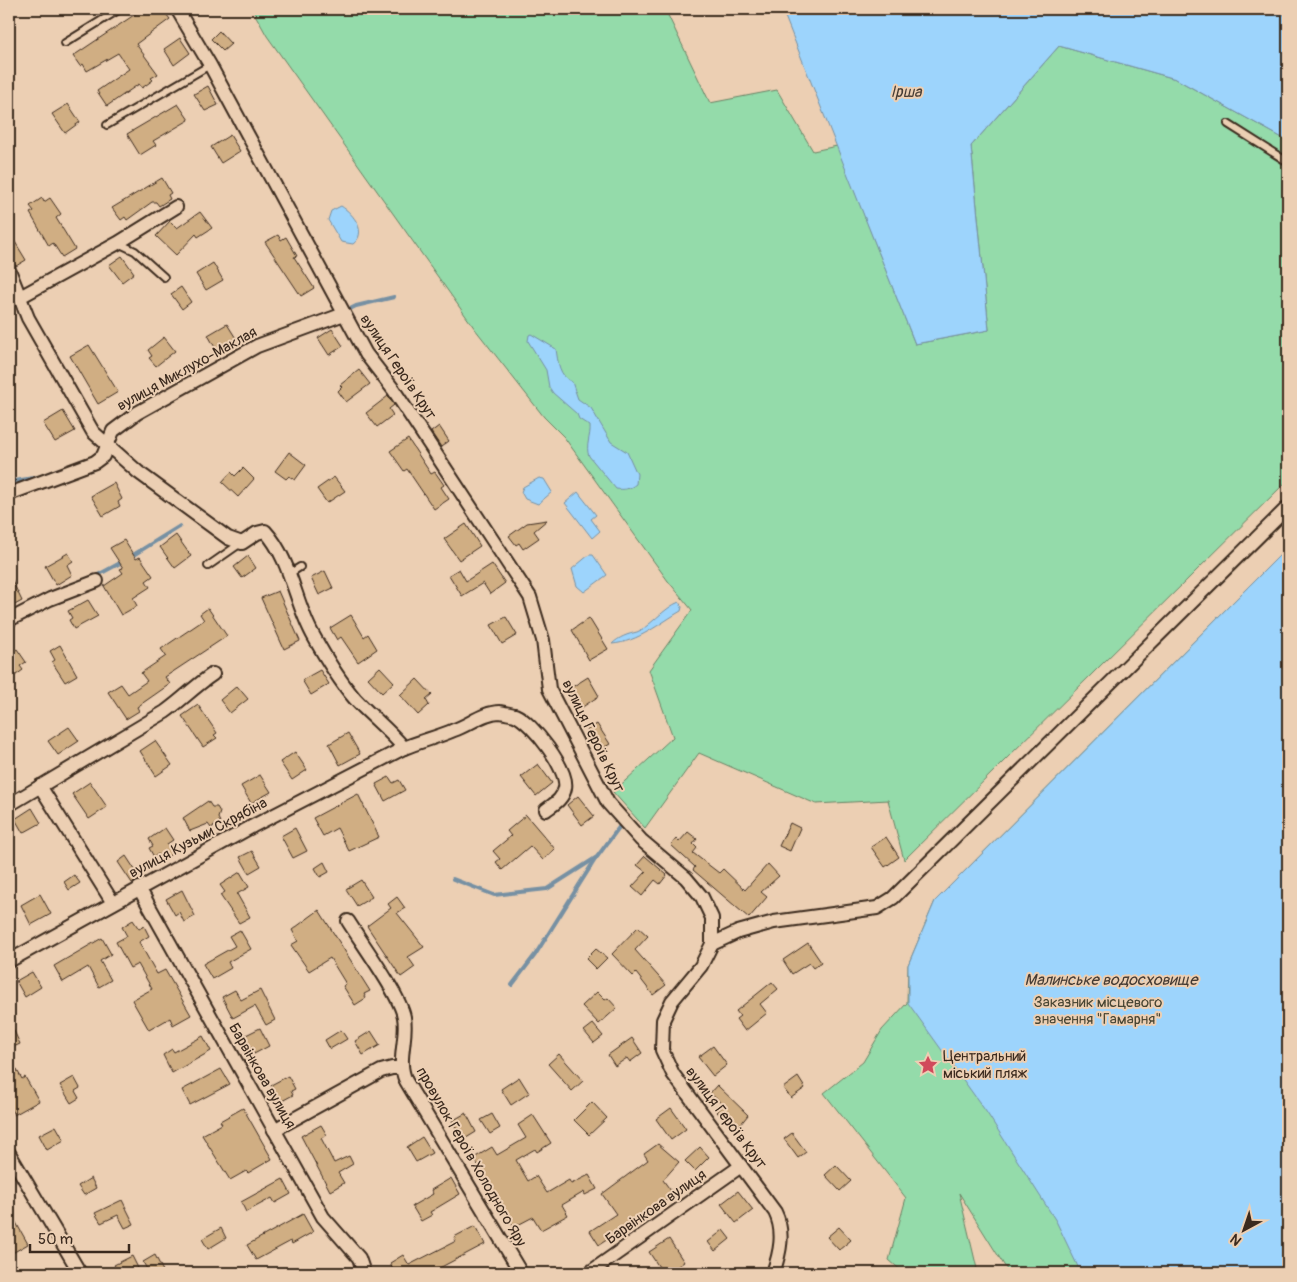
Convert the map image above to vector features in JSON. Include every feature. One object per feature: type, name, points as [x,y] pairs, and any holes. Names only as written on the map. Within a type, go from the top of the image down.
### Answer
[{"type":"street","name":"вулиця Героїв Крут","points":[[177,9],[210,65],[371,362],[393,389],[530,597],[543,640],[549,689],[608,803],[628,828],[686,878],[699,892],[712,918],[712,944],[701,966],[668,1006],[662,1027],[662,1050],[672,1074],[778,1219],[781,1242],[773,1273]]},
{"type":"street","points":[[20,297],[118,243],[176,207]]},
{"type":"street","points":[[9,270],[32,324],[86,422],[107,447],[215,530],[242,543],[257,533],[265,532],[271,538],[288,574],[307,623],[342,681],[355,698],[404,748]]},
{"type":"street","name":"вулиця Миклухо-Маклая","points":[[9,494],[95,462],[103,456],[113,431],[137,413],[257,346],[344,314]]},
{"type":"street","points":[[712,944],[738,932],[774,922],[877,908],[893,898],[1288,507]]},
{"type":"street","points":[[9,620],[50,599],[97,581]]},
{"type":"street","points":[[9,805],[165,712],[213,674]]},
{"type":"street","name":"вулиця Кузьми Скрябіна","points":[[9,961],[139,888],[404,748],[427,738],[454,730],[482,716],[499,712],[516,715],[542,740],[565,775],[565,787],[562,797],[546,810]]},
{"type":"street","points":[[40,786],[113,903]]},
{"type":"street","name":"Барвінкова вулиця","points":[[139,888],[323,1217],[359,1258],[364,1273]]},
{"type":"street","name":"провулок Героїв Холодного Яру","points":[[348,921],[402,1006],[405,1025],[401,1068],[406,1081],[521,1273]]},
{"type":"street","points":[[274,1130],[381,1071],[401,1068]]},
{"type":"street","points":[[9,1153],[80,1273]]},
{"type":"street","name":"Барвінкова вулиця","points":[[589,1273],[741,1166]]},
{"type":"lane","points":[[65,43],[120,9]]},
{"type":"lane","points":[[107,125],[210,65]]},
{"type":"lane","points":[[1228,124],[1288,162]]},
{"type":"lane","points":[[118,243],[135,251],[164,277]]},
{"type":"lane","points":[[208,566],[242,543]]},
{"type":"lane","points":[[288,574],[300,567]]},
{"type":"green space","points":[[252,9],[665,9],[710,103],[777,90],[813,151],[837,146],[915,344],[989,330],[971,146],[1059,46],[1176,79],[1288,141],[1288,480],[904,860],[888,800],[816,804],[699,753],[645,828],[613,792],[673,737],[649,670],[692,610],[668,581],[564,437],[544,417],[475,329],[267,36]]},
{"type":"green space","name":"Малинське водосховище","points":[[1288,547],[1288,1273],[1009,1273],[959,1193],[978,1273],[904,1273],[889,1260],[906,1198],[824,1093],[863,1062],[882,1030],[907,1003],[908,965],[935,901]]},
{"type":"water","name":"Ірша","points":[[782,9],[1272,9],[1288,17],[1288,141],[1176,79],[1059,46],[971,146],[989,330],[915,344]]},
{"type":"water","points":[[341,206],[346,209],[358,224],[359,235],[353,244],[341,242],[328,220],[331,211]]},
{"type":"water","points":[[531,334],[556,349],[560,368],[564,376],[572,382],[578,399],[591,408],[611,442],[627,452],[637,474],[634,486],[627,489],[616,489],[589,456],[590,426],[579,419],[577,414],[553,393],[549,387],[546,370],[528,341]]},
{"type":"water","points":[[539,478],[544,479],[552,492],[538,504],[525,499],[521,492],[523,487]]},
{"type":"water","points":[[578,492],[596,515],[591,519],[600,531],[592,538],[565,503]]},
{"type":"water","name":"Малинське водосховище","points":[[1288,547],[1288,1273],[1081,1273],[1056,1221],[987,1113],[908,1003],[908,965],[935,901]]},
{"type":"water","points":[[589,555],[593,555],[607,575],[584,592],[577,586],[572,569]]},
{"type":"water","points":[[679,602],[682,607],[681,611],[640,636],[612,644],[624,636],[646,627],[668,608]]},
{"type":"building","points":[[134,9],[162,9],[170,19],[136,44],[158,74],[151,78],[153,80],[142,88],[139,84],[107,106],[97,91],[129,69],[118,53],[87,71],[83,64],[80,66],[73,56],[137,13]]},
{"type":"building","points":[[219,31],[231,44],[223,51],[211,39]]},
{"type":"building","points":[[180,38],[190,53],[174,65],[164,49]]},
{"type":"building","points":[[208,86],[218,105],[205,111],[194,94]]},
{"type":"building","points":[[68,104],[80,122],[65,133],[52,114]]},
{"type":"building","points":[[178,104],[189,120],[153,141],[156,145],[140,155],[127,134]]},
{"type":"building","points":[[230,135],[240,151],[221,163],[211,147]]},
{"type":"building","points":[[162,178],[171,193],[168,195],[170,199],[159,206],[156,202],[152,202],[127,220],[125,217],[121,220],[112,208]]},
{"type":"building","points":[[42,198],[44,202],[50,198],[61,214],[56,218],[75,249],[62,257],[53,243],[49,246],[30,213],[34,211],[30,206]]},
{"type":"building","points":[[200,212],[212,228],[198,237],[196,234],[176,255],[156,236],[170,221],[177,228]]},
{"type":"building","points":[[9,232],[26,260],[16,266],[9,257]]},
{"type":"building","points":[[278,235],[281,240],[286,237],[297,256],[294,257],[314,288],[301,296],[265,242]]},
{"type":"building","points":[[122,256],[134,273],[122,282],[109,265]]},
{"type":"building","points":[[213,263],[223,280],[206,290],[196,274]]},
{"type":"building","points":[[181,287],[191,302],[182,309],[171,294]]},
{"type":"building","points":[[227,324],[237,340],[217,351],[208,335]]},
{"type":"building","points":[[332,329],[343,346],[329,355],[318,338]]},
{"type":"building","points":[[164,337],[175,351],[156,366],[149,358],[152,356],[148,350]]},
{"type":"building","points":[[89,345],[118,392],[98,404],[70,356]]},
{"type":"building","points":[[359,370],[370,384],[346,402],[338,391],[342,387],[340,385]]},
{"type":"building","points":[[388,396],[394,405],[389,409],[393,415],[377,427],[366,413]]},
{"type":"building","points":[[63,411],[75,431],[55,442],[43,423]]},
{"type":"building","points":[[439,426],[449,441],[441,447],[431,432]]},
{"type":"building","points":[[408,439],[431,474],[435,472],[444,485],[441,487],[449,499],[434,509],[407,469],[404,471],[390,451]]},
{"type":"building","points":[[289,452],[306,465],[295,480],[289,476],[286,479],[275,471]]},
{"type":"building","points":[[243,468],[254,479],[238,497],[222,482],[231,472],[235,476]]},
{"type":"building","points":[[334,477],[345,491],[327,503],[317,489]]},
{"type":"building","points":[[114,483],[122,499],[118,502],[120,506],[103,516],[91,496]]},
{"type":"building","points":[[547,520],[534,531],[539,538],[523,549],[519,543],[516,545],[509,536],[527,523]]},
{"type":"building","points":[[466,524],[480,546],[459,560],[444,539]]},
{"type":"building","points":[[176,535],[191,556],[175,568],[160,547]]},
{"type":"building","points":[[124,540],[136,559],[140,557],[153,576],[146,581],[150,587],[133,598],[137,606],[121,615],[104,586],[123,573],[120,569],[123,568],[110,548]]},
{"type":"building","points":[[68,553],[73,561],[67,565],[72,575],[56,585],[45,566]]},
{"type":"building","points":[[248,556],[256,568],[242,578],[234,567]]},
{"type":"building","points":[[492,564],[505,583],[490,594],[483,583],[462,596],[449,575],[459,569],[466,581]]},
{"type":"building","points":[[325,571],[333,588],[319,595],[311,578]]},
{"type":"building","points":[[9,574],[22,601],[9,608]]},
{"type":"building","points":[[278,591],[300,641],[284,649],[261,598]]},
{"type":"building","points":[[88,600],[98,616],[74,629],[69,620],[72,618],[68,611]]},
{"type":"building","points":[[208,608],[227,636],[165,677],[170,684],[137,707],[139,711],[126,719],[108,692],[121,684],[128,694],[147,681],[141,673],[166,656],[161,649],[204,620],[200,614]]},
{"type":"building","points":[[351,615],[364,637],[368,634],[377,649],[358,662],[341,637],[337,640],[330,628]]},
{"type":"building","points":[[506,617],[517,635],[502,644],[491,625]]},
{"type":"building","points":[[589,618],[608,649],[589,660],[572,630]]},
{"type":"building","points":[[60,645],[77,675],[65,682],[52,662],[55,660],[50,651]]},
{"type":"building","points":[[9,649],[11,653],[17,649],[26,662],[20,666],[23,670],[9,680]]},
{"type":"building","points":[[380,667],[394,682],[382,693],[368,678]]},
{"type":"building","points":[[320,670],[329,684],[311,695],[302,680]]},
{"type":"building","points":[[588,677],[599,696],[581,708],[569,689]]},
{"type":"building","points":[[417,679],[432,695],[426,700],[429,705],[418,715],[400,695]]},
{"type":"building","points":[[237,686],[248,699],[230,713],[220,700]]},
{"type":"building","points":[[198,705],[217,733],[214,735],[217,738],[203,747],[182,716]]},
{"type":"building","points":[[597,724],[610,744],[600,750],[587,730]]},
{"type":"building","points":[[69,727],[79,741],[58,755],[48,741]]},
{"type":"building","points":[[348,733],[360,754],[340,765],[329,744]]},
{"type":"building","points":[[155,741],[172,765],[156,776],[140,751]]},
{"type":"building","points":[[295,752],[307,770],[292,780],[280,762]]},
{"type":"building","points":[[538,764],[552,783],[536,796],[521,777]]},
{"type":"building","points":[[260,775],[271,792],[251,803],[241,786]]},
{"type":"building","points":[[389,777],[393,783],[399,780],[405,790],[385,801],[376,784]]},
{"type":"building","points":[[90,782],[107,807],[89,819],[72,794]]},
{"type":"building","points":[[358,794],[379,837],[349,851],[337,828],[323,836],[313,818]]},
{"type":"building","points":[[578,796],[594,816],[582,825],[567,805]]},
{"type":"building","points":[[208,801],[212,807],[217,807],[220,812],[218,818],[220,822],[211,828],[208,824],[190,831],[183,818]]},
{"type":"building","points":[[32,808],[41,823],[23,833],[15,819]]},
{"type":"building","points":[[526,815],[555,849],[543,860],[530,846],[502,870],[496,862],[500,859],[493,851],[511,836],[507,831]]},
{"type":"building","points":[[790,823],[800,828],[790,851],[779,846]]},
{"type":"building","points":[[165,828],[173,840],[167,844],[173,853],[162,860],[158,854],[154,857],[149,848],[153,846],[149,839]]},
{"type":"building","points":[[295,828],[307,851],[293,858],[281,836]]},
{"type":"building","points":[[688,832],[697,839],[693,844],[697,848],[693,853],[719,873],[723,869],[745,890],[768,864],[779,876],[761,892],[767,897],[749,918],[693,870],[695,867],[671,845],[676,839],[679,842]]},
{"type":"building","points":[[886,837],[899,857],[885,867],[871,847]]},
{"type":"building","points":[[252,851],[261,866],[249,873],[240,857]]},
{"type":"building","points":[[126,856],[141,879],[132,883],[118,862]]},
{"type":"building","points":[[645,856],[667,875],[660,884],[655,880],[642,896],[632,887],[646,872],[637,865]]},
{"type":"building","points":[[324,862],[329,872],[320,877],[315,868]]},
{"type":"building","points":[[240,872],[249,887],[237,894],[250,917],[239,923],[220,895],[225,892],[220,885]]},
{"type":"building","points":[[74,875],[80,883],[69,890],[64,882]]},
{"type":"building","points":[[361,880],[372,897],[357,906],[346,889]]},
{"type":"building","points":[[182,890],[195,916],[184,922],[179,912],[175,915],[166,899]]},
{"type":"building","points":[[40,894],[51,914],[31,925],[21,905]]},
{"type":"building","points":[[397,897],[405,908],[397,913],[424,947],[408,957],[415,967],[401,977],[367,926],[391,908],[388,904]]},
{"type":"building","points":[[319,910],[370,991],[364,994],[366,998],[355,1005],[343,986],[346,984],[330,958],[309,971],[291,945],[298,941],[292,930]]},
{"type":"building","points":[[133,920],[139,929],[144,926],[149,936],[139,942],[157,974],[165,970],[191,1015],[173,1025],[170,1018],[149,1030],[132,1000],[152,989],[138,964],[130,968],[116,942],[127,936],[122,927]]},
{"type":"building","points":[[638,927],[648,936],[635,950],[666,985],[653,995],[636,973],[633,976],[612,954]]},
{"type":"building","points":[[240,930],[251,949],[228,962],[231,968],[212,979],[203,964],[235,946],[229,936]]},
{"type":"building","points":[[102,938],[111,954],[100,961],[111,980],[99,987],[88,967],[63,982],[54,966]]},
{"type":"building","points":[[808,943],[821,962],[813,968],[809,963],[792,974],[783,960]]},
{"type":"building","points":[[596,949],[607,958],[596,969],[586,959]]},
{"type":"building","points":[[32,972],[41,987],[25,997],[16,981]]},
{"type":"building","points":[[772,982],[778,989],[760,1004],[767,1013],[745,1031],[736,1019],[740,1016],[736,1011]]},
{"type":"building","points":[[235,990],[241,1000],[260,990],[275,1020],[266,1025],[255,1006],[233,1018],[222,997]]},
{"type":"building","points":[[597,992],[605,1000],[608,998],[617,1008],[599,1024],[582,1006]]},
{"type":"building","points":[[9,1020],[20,1044],[9,1049]]},
{"type":"building","points":[[593,1024],[603,1036],[594,1043],[584,1031]]},
{"type":"building","points":[[260,1028],[269,1046],[254,1054],[244,1036]]},
{"type":"building","points":[[341,1030],[347,1039],[330,1049],[325,1040]]},
{"type":"building","points":[[371,1031],[380,1045],[363,1055],[355,1041]]},
{"type":"building","points":[[203,1036],[211,1051],[172,1073],[163,1055],[172,1049],[174,1052]]},
{"type":"building","points":[[632,1038],[642,1053],[630,1062],[627,1058],[615,1066],[608,1055]]},
{"type":"building","points":[[713,1046],[727,1065],[713,1076],[698,1057]]},
{"type":"building","points":[[559,1054],[583,1081],[572,1091],[548,1064]]},
{"type":"building","points":[[9,1056],[22,1079],[25,1077],[39,1101],[14,1115],[9,1105]]},
{"type":"building","points":[[221,1069],[230,1084],[190,1105],[182,1090]]},
{"type":"building","points":[[288,1076],[295,1089],[291,1091],[293,1095],[280,1102],[271,1085]]},
{"type":"building","points":[[74,1077],[80,1088],[75,1091],[79,1098],[71,1103],[60,1085]]},
{"type":"building","points":[[519,1077],[529,1093],[511,1105],[501,1089]]},
{"type":"building","points":[[798,1077],[805,1088],[791,1098],[783,1088]]},
{"type":"building","points":[[717,1085],[748,1115],[736,1130],[717,1112],[723,1105],[710,1093]]},
{"type":"building","points":[[592,1102],[607,1118],[589,1135],[574,1120]]},
{"type":"building","points":[[243,1108],[272,1159],[248,1173],[246,1171],[230,1180],[202,1135],[222,1124],[220,1121]]},
{"type":"building","points":[[671,1108],[686,1129],[671,1140],[656,1119]]},
{"type":"building","points":[[466,1113],[476,1132],[463,1140],[452,1121]]},
{"type":"building","points":[[492,1114],[500,1128],[490,1134],[481,1120]]},
{"type":"building","points":[[533,1115],[551,1143],[537,1152],[535,1149],[516,1160],[528,1181],[536,1176],[547,1193],[569,1180],[571,1184],[589,1175],[597,1189],[585,1195],[584,1192],[562,1205],[568,1215],[541,1230],[533,1217],[514,1227],[474,1158],[492,1147],[497,1155],[526,1138],[518,1125]]},
{"type":"building","points":[[321,1125],[327,1135],[321,1138],[334,1163],[349,1156],[353,1164],[338,1173],[344,1183],[330,1191],[301,1136]]},
{"type":"building","points":[[56,1126],[64,1140],[47,1150],[39,1135]]},
{"type":"building","points":[[792,1133],[806,1152],[798,1158],[784,1139]]},
{"type":"building","points":[[422,1137],[432,1153],[416,1162],[407,1147]]},
{"type":"building","points":[[658,1144],[679,1162],[663,1180],[674,1195],[599,1245],[590,1231],[616,1214],[602,1194],[648,1160],[644,1154]]},
{"type":"building","points":[[700,1147],[709,1157],[695,1171],[685,1161]]},
{"type":"building","points":[[836,1165],[851,1181],[840,1191],[825,1175]]},
{"type":"building","points":[[91,1178],[96,1188],[84,1195],[78,1186]]},
{"type":"building","points":[[451,1178],[460,1194],[430,1212],[432,1215],[421,1221],[412,1206],[433,1194],[431,1190]]},
{"type":"building","points":[[283,1179],[291,1194],[275,1203],[272,1198],[246,1212],[241,1202]]},
{"type":"building","points":[[738,1191],[753,1210],[736,1223],[721,1204]]},
{"type":"building","points":[[122,1200],[134,1224],[125,1228],[118,1215],[101,1223],[95,1213]]},
{"type":"building","points":[[9,1210],[28,1244],[9,1255]]},
{"type":"building","points":[[303,1214],[313,1232],[292,1244],[291,1241],[256,1260],[247,1245]]},
{"type":"building","points":[[475,1226],[485,1244],[430,1273],[394,1273],[390,1263],[403,1255],[409,1265],[456,1241],[454,1237]]},
{"type":"building","points":[[839,1227],[851,1240],[839,1250],[827,1237]]},
{"type":"building","points":[[221,1228],[226,1238],[208,1249],[202,1239]]},
{"type":"building","points":[[723,1230],[730,1239],[715,1251],[708,1242]]},
{"type":"building","points":[[669,1239],[684,1262],[668,1273],[663,1273],[649,1252]]},
{"type":"building","points":[[155,1255],[164,1273],[149,1273],[143,1262]]},
{"type":"building","points":[[132,1256],[138,1268],[129,1273],[119,1273],[114,1265]]},
{"type":"waterway","points":[[350,309],[394,297]]},
{"type":"waterway","points":[[9,482],[39,477]]},
{"type":"waterway","points":[[130,557],[180,526]]},
{"type":"waterway","points":[[96,576],[122,562]]},
{"type":"waterway","points":[[453,879],[494,895],[547,889],[597,857],[620,826]]},
{"type":"waterway","points":[[512,985],[535,955],[596,858]]},
{"type":"place","name":"Центральний міський пляж","points":[[928,1065]]},
{"type":"park label","name":"Заказник місцевого значення \"Гамарня\"","points":[[1098,1010]]}]
